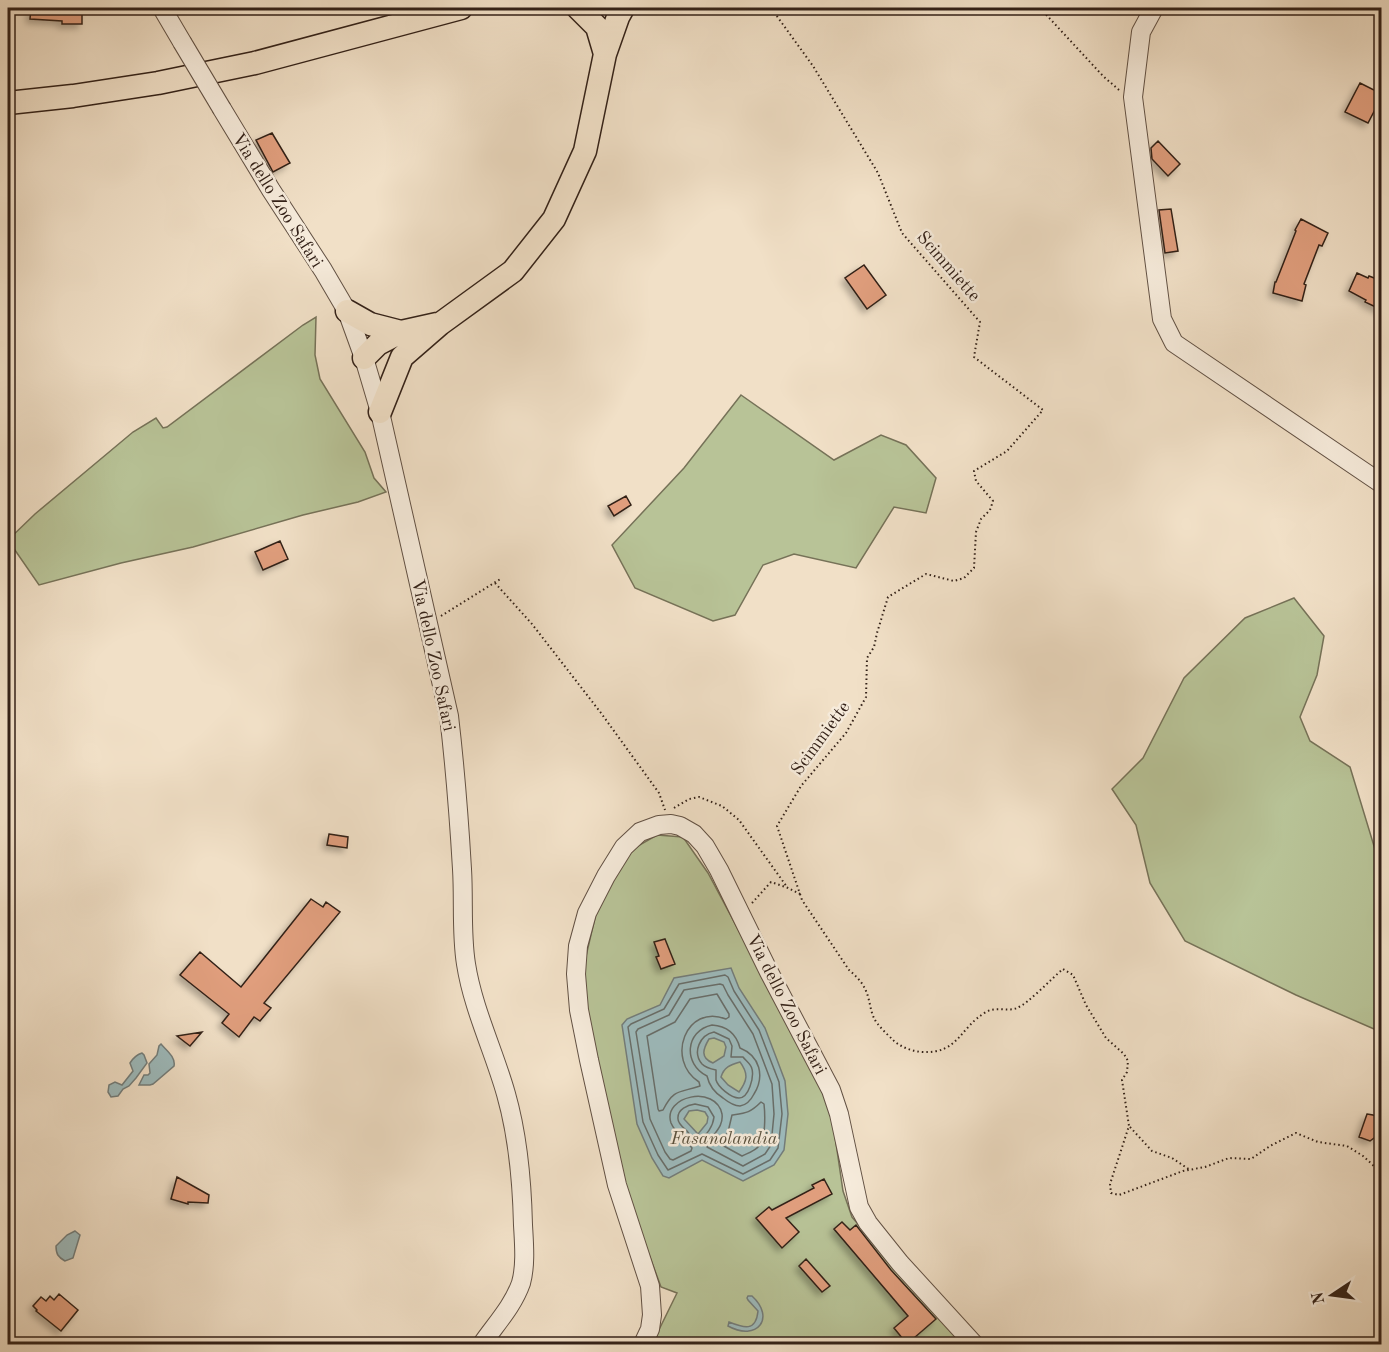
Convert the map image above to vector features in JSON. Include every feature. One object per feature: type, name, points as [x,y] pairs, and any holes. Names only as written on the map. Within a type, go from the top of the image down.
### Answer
[{"type":"main road","points":[[8,103],[158,83],[255,63],[458,8]]},
{"type":"main road","points":[[578,8],[597,27],[605,54]]},
{"type":"main road","points":[[380,412],[402,357],[440,324],[513,271],[554,219],[585,151],[605,54],[623,8]]},
{"type":"main road","points":[[346,311],[370,324],[401,332]]},
{"type":"main road","points":[[364,358],[378,345],[401,332],[440,324]]},
{"type":"main road","points":[[364,358],[383,361],[402,357]]},
{"type":"street","name":"Via dello Zoo Safari","points":[[162,8],[346,311],[364,358],[380,412],[449,716],[455,760],[466,965],[514,1125],[523,1209],[524,1262],[521,1281],[515,1296],[482,1344]]},
{"type":"street","points":[[1154,8],[1141,32],[1133,97],[1162,319],[1174,343],[1382,484]]},
{"type":"street","name":"Via dello Zoo Safari","points":[[669,818],[694,834],[705,846],[831,1090],[843,1131],[857,1197],[868,1223],[900,1263],[974,1344]]},
{"type":"street","points":[[643,1344],[650,1329],[652,1315],[650,1286],[617,1185],[579,1010],[576,974],[578,946],[587,913],[606,876],[624,847],[640,832],[659,825],[669,818]]},
{"type":"path","name":"Scimmiette","points":[[771,8],[813,66],[878,173],[902,233],[980,322],[974,357],[1043,410],[1007,451],[975,471],[976,481],[993,501],[990,510],[981,519],[976,532],[974,568],[964,578],[954,581],[926,574],[888,597],[874,647],[867,658],[866,697],[846,733],[801,786],[777,826],[800,894]]},
{"type":"path","points":[[1040,8],[1102,76],[1125,95],[1133,97]]},
{"type":"path","points":[[428,624],[502,578]]},
{"type":"path","points":[[495,583],[532,624],[601,713],[659,793],[669,818],[689,799],[699,797],[722,806],[739,820],[788,888]]},
{"type":"path","points":[[742,916],[771,882],[800,894],[849,970],[866,990],[874,1020],[893,1040],[903,1047],[917,1051],[932,1052],[947,1048],[987,1011],[998,1008],[1016,1009],[1032,998],[1063,969],[1073,975],[1086,1005],[1106,1038],[1124,1054],[1128,1061],[1127,1072],[1122,1080],[1129,1126],[1110,1185],[1111,1193],[1119,1195],[1183,1171],[1205,1167],[1229,1158],[1251,1158],[1296,1133],[1318,1142],[1347,1146],[1375,1167],[1382,1165]]},
{"type":"path","points":[[1129,1126],[1152,1151],[1172,1158],[1190,1170]]},
{"type":"green space","points":[[316,317],[315,355],[320,379],[365,452],[374,478],[386,492],[358,502],[303,515],[193,547],[39,585],[8,540],[35,514],[133,432],[156,418],[163,428],[167,427]]},
{"type":"green space","points":[[741,395],[834,460],[881,435],[906,445],[936,478],[926,513],[894,507],[856,568],[794,554],[763,565],[735,615],[713,621],[635,588],[612,545],[684,468]]},
{"type":"green space","points":[[1294,598],[1324,636],[1317,675],[1300,717],[1310,741],[1350,767],[1381,869],[1381,1032],[1296,995],[1185,941],[1150,883],[1136,825],[1112,789],[1143,758],[1184,678],[1245,618]]},
{"type":"green space","name":"Fasanolandia","points":[[657,835],[683,837],[708,873],[826,1094],[832,1116],[843,1191],[852,1217],[963,1344],[652,1344],[677,1293],[661,1287],[621,1179],[589,1028],[583,969],[597,909],[629,851]]},
{"type":"water","points":[[731,968],[739,988],[765,1028],[785,1081],[788,1114],[784,1150],[774,1165],[743,1181],[702,1160],[669,1178],[663,1176],[637,1124],[622,1025],[627,1019],[660,1005],[674,978]],"holes":[[[714,1038],[724,1042],[726,1047],[724,1056],[713,1063],[706,1059],[704,1053],[709,1039]],[[740,1062],[746,1074],[739,1092],[721,1077],[730,1065]],[[689,1111],[705,1112],[708,1117],[707,1123],[698,1134],[684,1119]]]},
{"type":"water","points":[[161,1044],[172,1057],[174,1066],[153,1084],[139,1085],[144,1075],[150,1073],[149,1064],[157,1055]]},
{"type":"water","points":[[142,1053],[147,1063],[129,1086],[123,1089],[118,1096],[111,1097],[108,1092],[109,1085],[115,1082],[122,1085],[133,1071],[130,1063]]},
{"type":"water","points":[[75,1231],[80,1235],[73,1258],[65,1261],[58,1255],[56,1246],[67,1235]]},
{"type":"water","points":[[748,1296],[752,1296],[759,1304],[763,1319],[760,1325],[747,1331],[728,1326],[729,1322],[748,1327],[755,1322],[758,1311],[748,1300]]},
{"type":"building","points":[[31,8],[82,8],[82,24],[62,24],[62,21],[30,19]]},
{"type":"building","points":[[1360,83],[1378,92],[1375,97],[1380,100],[1368,123],[1345,112]]},
{"type":"building","points":[[272,133],[290,163],[273,172],[256,140]]},
{"type":"building","points":[[1158,141],[1180,164],[1168,176],[1152,159],[1151,148]]},
{"type":"building","points":[[1171,209],[1178,251],[1165,253],[1159,210]]},
{"type":"building","points":[[1301,219],[1328,233],[1322,246],[1319,245],[1304,284],[1306,285],[1302,301],[1273,293],[1275,282]]},
{"type":"building","points":[[864,265],[886,295],[867,309],[845,278]]},
{"type":"building","points":[[1357,273],[1382,281],[1382,310],[1349,291]]},
{"type":"building","points":[[626,496],[631,505],[614,516],[608,506]]},
{"type":"building","points":[[280,541],[288,559],[263,570],[255,552]]},
{"type":"building","points":[[329,834],[348,837],[347,848],[327,845]]},
{"type":"building","points":[[311,899],[323,907],[326,902],[340,912],[264,1003],[271,1008],[260,1021],[254,1017],[239,1037],[222,1023],[229,1014],[180,975],[200,952],[241,987]]},
{"type":"building","points":[[665,939],[675,964],[661,969],[656,957],[659,956],[654,942]]},
{"type":"building","points":[[202,1032],[190,1046],[177,1036]]},
{"type":"building","points":[[1367,1114],[1382,1119],[1382,1132],[1370,1141],[1359,1137]]},
{"type":"building","points":[[177,1177],[209,1195],[208,1203],[188,1202],[188,1204],[171,1199]]},
{"type":"building","points":[[824,1179],[832,1194],[786,1218],[799,1232],[782,1248],[756,1218],[769,1207],[772,1210],[814,1188],[812,1185]]},
{"type":"building","points":[[842,1222],[850,1230],[856,1225],[891,1270],[936,1319],[907,1344],[894,1328],[908,1316],[834,1229]]},
{"type":"building","points":[[806,1259],[830,1286],[822,1292],[799,1266]]},
{"type":"building","points":[[59,1294],[78,1310],[61,1331],[33,1306],[41,1297],[46,1301],[50,1296],[54,1300]]}]
